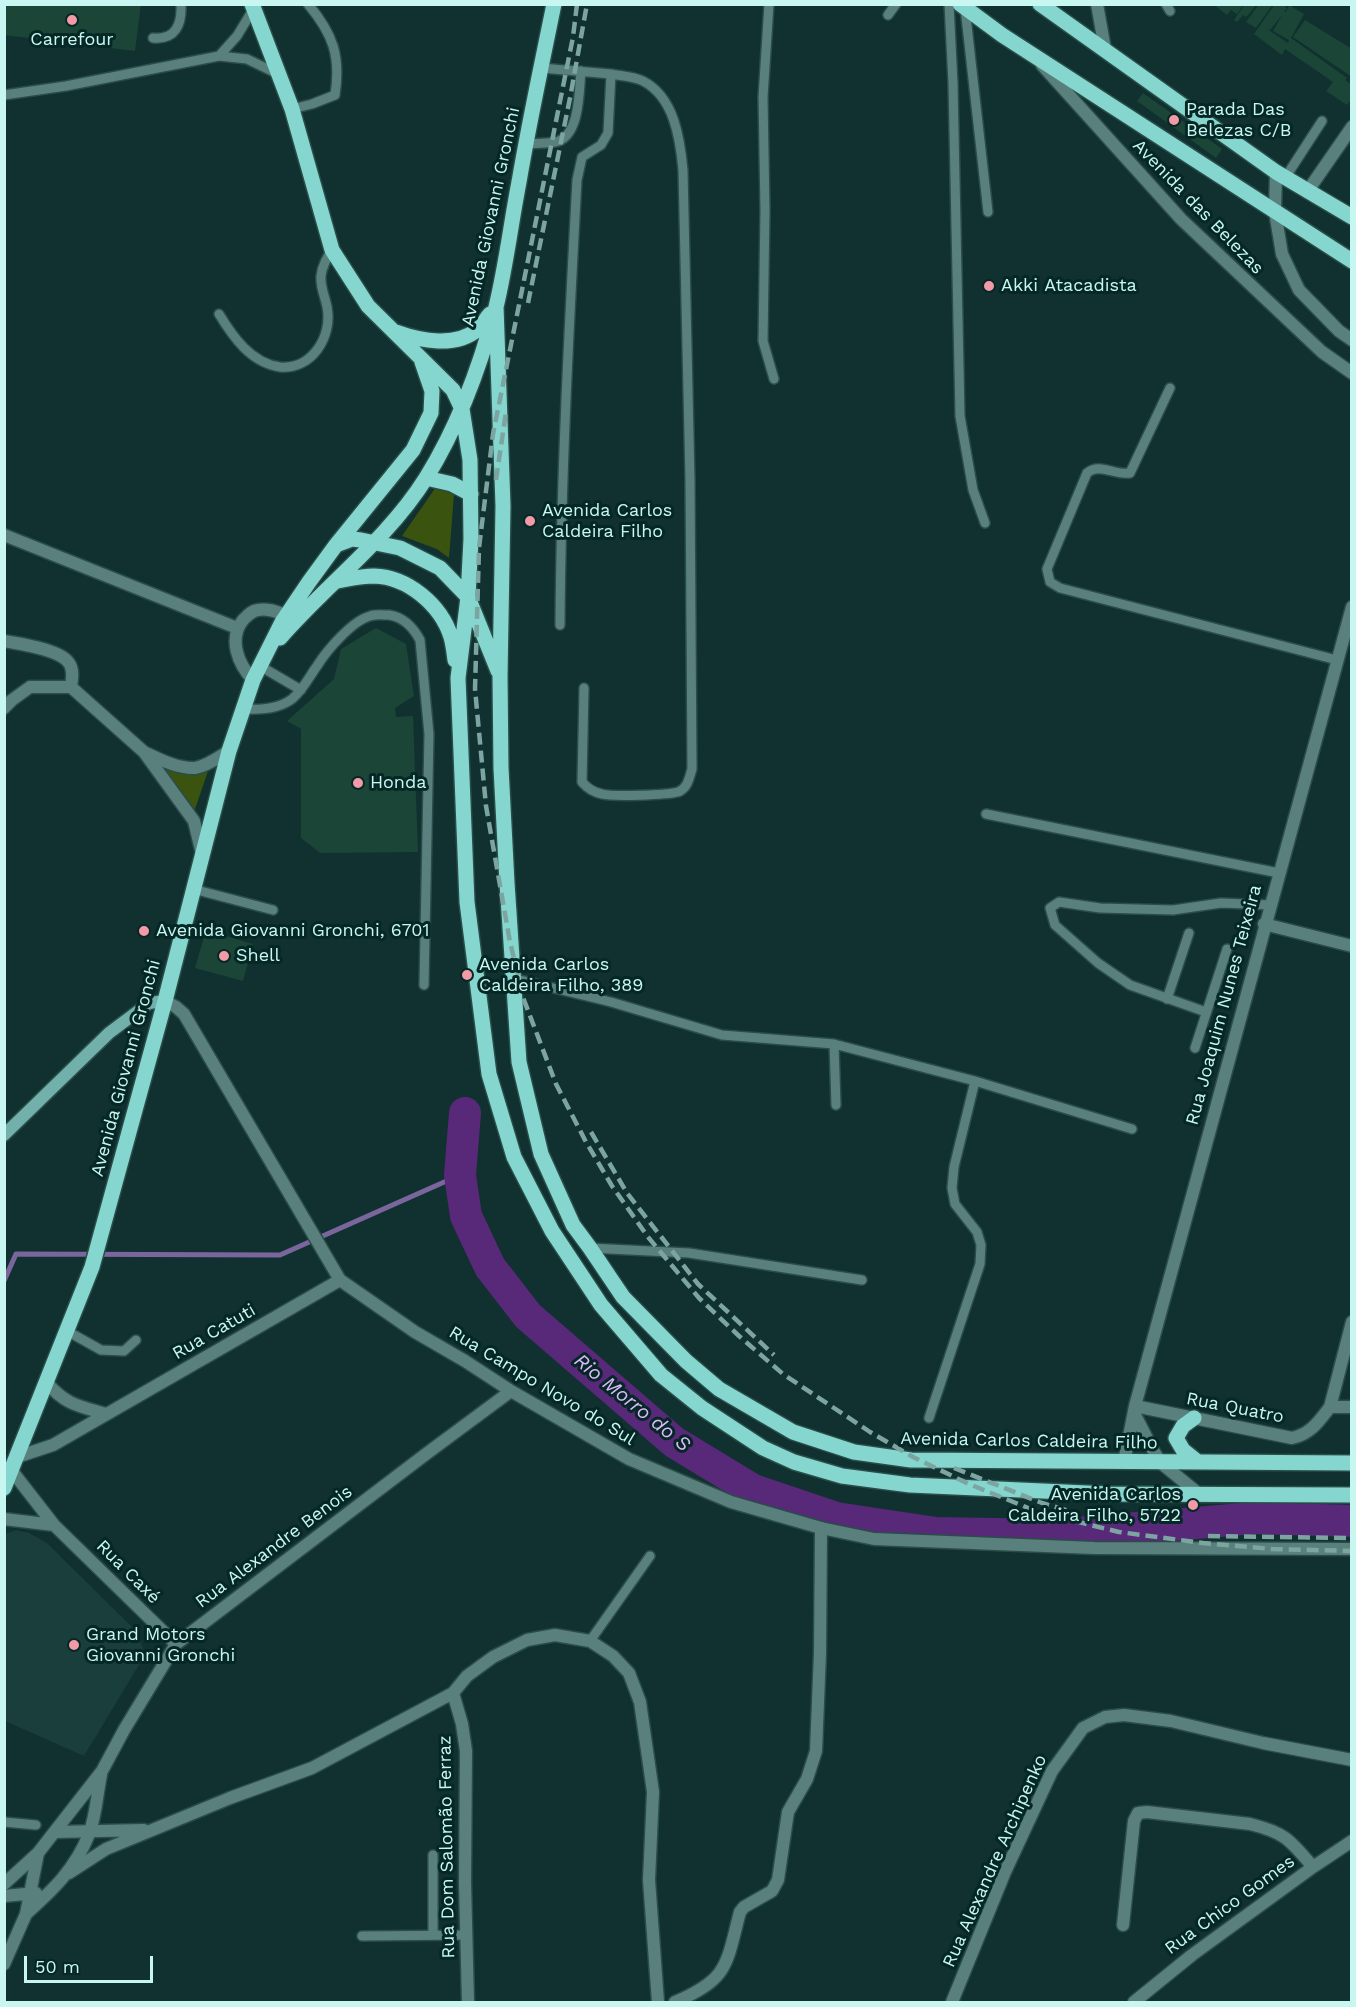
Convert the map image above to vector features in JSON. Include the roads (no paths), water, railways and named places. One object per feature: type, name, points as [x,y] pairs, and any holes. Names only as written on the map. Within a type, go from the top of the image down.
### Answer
[{"type":"main road","name":"Avenida Giovanni Gronchi","points":[[260,666],[288,629],[374,542],[426,478],[462,409],[473,382],[496,306],[525,144],[555,4]]},
{"type":"main road","points":[[549,29],[562,4]]},
{"type":"main road","points":[[1040,4],[1281,175],[1352,218]]},
{"type":"main road","points":[[253,6],[292,109],[332,250],[368,306],[453,390],[462,409],[470,460],[471,494],[468,597],[458,678]]},
{"type":"main road","points":[[962,6],[1352,261]]},
{"type":"main road","points":[[391,330],[409,337],[452,341],[479,328],[496,306]]},
{"type":"main road","name":"Avenida Carlos Caldeira Filho","points":[[496,306],[503,506],[501,768],[512,978],[519,1062],[541,1154],[573,1225],[623,1297],[718,1389],[793,1432],[854,1452],[911,1460],[1352,1463]]},
{"type":"main road","name":"Avenida Giovanni Gronchi","points":[[4,1488],[92,1267],[165,1001],[229,751],[243,709],[260,666],[286,615],[336,545],[413,450],[431,413],[432,391],[421,359]]},
{"type":"main road","points":[[426,478],[452,484],[471,494]]},
{"type":"main road","points":[[336,545],[352,539],[374,542],[400,548],[440,568],[468,597],[500,676]]},
{"type":"main road","points":[[337,581],[376,576],[396,581],[419,592],[441,617],[451,636],[458,678],[467,902],[489,1074],[514,1157],[552,1231],[601,1305],[661,1374],[702,1408],[763,1448],[794,1462],[842,1476],[922,1485],[1109,1494],[1352,1495]]},
{"type":"main road","points":[[4,1135],[110,1033],[149,1003],[165,1001]]},
{"type":"main road","points":[[1194,1418],[1183,1426],[1176,1438],[1183,1450],[1198,1462]]},
{"type":"street","points":[[1097,4],[1105,49]]},
{"type":"street","name":"Avenida das Belezas","points":[[1032,53],[1181,219],[1322,352],[1352,373]]},
{"type":"street","points":[[1307,192],[1352,127]]},
{"type":"street","name":"Avenida das Belezas","points":[[1281,175],[1275,212],[1282,254],[1299,290],[1339,331],[1352,340]]},
{"type":"street","points":[[4,535],[237,628]]},
{"type":"street","name":"Rua Joaquim Nunes Teixeira","points":[[1125,1462],[1135,1409],[1264,924],[1352,607]]},
{"type":"street","points":[[260,666],[246,672],[237,655],[237,628],[250,612],[257,610],[266,609],[286,615]]},
{"type":"street","points":[[4,641],[61,656],[70,664],[73,675],[71,687]]},
{"type":"street","points":[[4,708],[30,687],[71,687],[144,752],[194,822],[202,854]]},
{"type":"street","points":[[144,752],[172,764],[195,768],[229,751]]},
{"type":"street","points":[[1264,924],[1352,946]]},
{"type":"street","name":"Rua Campo Novo do Sul","points":[[165,1001],[184,1014],[340,1280],[414,1332],[629,1459],[731,1502],[821,1528],[874,1539],[1071,1547],[1352,1549]]},
{"type":"street","name":"Rua Catuti","points":[[14,1464],[161,1385],[340,1280]]},
{"type":"street","points":[[1352,1322],[1330,1407],[1352,1407]]},
{"type":"street","points":[[46,1383],[59,1397],[76,1406],[106,1414]]},
{"type":"street","name":"Rua Alexandre Benois","points":[[4,1964],[26,1914],[38,1853],[102,1771],[176,1644],[511,1391]]},
{"type":"street","name":"Rua Quatro","points":[[1135,1409],[1194,1418],[1292,1438],[1303,1436],[1311,1430],[1330,1407]]},
{"type":"street","points":[[1135,1409],[1161,1463],[1199,1494]]},
{"type":"street","name":"Rua Caxé","points":[[14,1464],[54,1525],[176,1644]]},
{"type":"street","points":[[4,1519],[54,1525]]},
{"type":"street","points":[[675,2002],[704,1989],[720,1974],[727,1960],[740,1912],[744,1907],[772,1891],[778,1880],[788,1812],[807,1779],[816,1751],[820,1653],[821,1528]]},
{"type":"street","points":[[69,1873],[106,1849],[230,1798],[312,1768],[453,1693],[467,1676],[493,1657],[527,1640],[555,1635],[590,1641],[613,1656],[629,1673],[640,1702],[652,1792],[649,1880],[658,2002]]},
{"type":"street","name":"Rua Dom Salomão Ferraz","points":[[453,1693],[462,1724],[466,1751],[465,1882],[468,2002]]},
{"type":"street","name":"Rua Alexandre Archipenko","points":[[952,2002],[1005,1872],[1052,1771],[1083,1728],[1105,1717],[1125,1715],[1171,1721],[1352,1760]]},
{"type":"street","name":"Rua Alexandre Benois","points":[[26,1914],[69,1873],[90,1833],[102,1771]]},
{"type":"street","points":[[1123,1925],[1134,1821],[1138,1813],[1147,1812],[1262,1827],[1288,1838],[1313,1866]]},
{"type":"street","points":[[56,1832],[154,1830]]},
{"type":"street","name":"Rua Chico Gomes","points":[[1134,2002],[1192,1955],[1313,1866],[1352,1841]]},
{"type":"street","points":[[4,1884],[38,1853]]},
{"type":"street","points":[[4,1896],[53,1890]]},
{"type":"lane","points":[[153,38],[163,39],[172,34],[182,17],[181,4]]},
{"type":"lane","points":[[292,109],[334,95],[338,78],[337,60],[327,28],[308,4]]},
{"type":"lane","points":[[769,4],[763,97],[765,210],[763,341],[774,379]]},
{"type":"lane","points":[[888,15],[896,4]]},
{"type":"lane","points":[[950,4],[960,416],[973,490],[985,523]]},
{"type":"lane","points":[[219,56],[237,36],[253,6]]},
{"type":"lane","points":[[962,6],[988,212]]},
{"type":"lane","points":[[4,95],[66,86],[219,56],[247,59],[278,74]]},
{"type":"lane","points":[[542,68],[611,74],[642,80],[663,96],[680,140],[683,170],[690,480],[692,769],[688,784],[678,792],[654,794],[604,795],[589,790],[582,782],[584,688]]},
{"type":"lane","points":[[525,144],[558,141],[568,134],[573,127],[576,114],[580,71]]},
{"type":"lane","points":[[560,625],[560,531],[577,180],[582,157],[601,145],[608,133],[611,74]]},
{"type":"lane","points":[[1281,175],[1322,121]]},
{"type":"lane","points":[[219,314],[233,337],[261,360],[274,366],[287,367],[307,361],[325,339],[328,317],[321,289],[321,275],[332,250]]},
{"type":"lane","points":[[1170,388],[1130,473],[1124,474],[1099,468],[1087,473],[1047,569],[1050,582],[1060,588],[1337,660]]},
{"type":"lane","points":[[243,709],[269,708],[290,700],[301,690],[318,663],[358,622],[371,616],[395,616],[413,627],[420,640],[429,734],[424,985]]},
{"type":"lane","points":[[260,666],[301,690]]},
{"type":"lane","points":[[986,814],[1279,873]]},
{"type":"lane","points":[[193,889],[273,909]]},
{"type":"lane","points":[[1206,1012],[1130,985],[1098,963],[1055,925],[1050,908],[1059,902],[1100,908],[1173,910],[1221,903],[1270,905]]},
{"type":"lane","points":[[1167,999],[1189,933]]},
{"type":"lane","points":[[1195,1048],[1227,949]]},
{"type":"lane","points":[[512,978],[611,1002],[722,1035],[834,1044],[975,1081],[1132,1128]]},
{"type":"lane","points":[[834,1044],[836,1105]]},
{"type":"lane","points":[[929,1418],[980,1264],[981,1245],[977,1232],[955,1204],[952,1188],[954,1167],[975,1081]]},
{"type":"lane","points":[[590,1248],[689,1253],[862,1280]]},
{"type":"lane","points":[[67,1331],[101,1350],[124,1351],[136,1340]]},
{"type":"lane","points":[[590,1641],[650,1556]]},
{"type":"lane","points":[[4,1822],[36,1825]]},
{"type":"lane","points":[[433,1856],[433,1935]]},
{"type":"lane","points":[[362,1936],[467,1935]]},
{"type":"waterway","name":"Rio Morro do S","points":[[465,1113],[460,1175],[466,1216],[490,1267],[528,1316],[674,1442],[753,1490],[836,1518],[936,1533],[1054,1535],[1255,1518],[1352,1521]]},
{"type":"waterway","points":[[4,1281],[16,1254],[280,1255],[460,1175]]},
{"type":"railway","points":[[577,4],[573,37],[493,434],[479,548],[475,689],[486,806],[510,942],[524,1000],[556,1084],[612,1186],[648,1237],[699,1298],[783,1374],[870,1432],[913,1457],[969,1484],[1038,1512],[1119,1532],[1272,1549],[1352,1551]]},
{"type":"railway","points":[[528,303],[587,4]]},
{"type":"railway","points":[[496,480],[506,412]]},
{"type":"railway","points":[[591,1132],[627,1193],[698,1284],[774,1355]]},
{"type":"railway","points":[[954,1468],[1042,1503],[1069,1511]]},
{"type":"railway","points":[[1208,1536],[1352,1538]]},
{"type":"place","name":"Carrefour","points":[[72,20]]},
{"type":"place","name":"Parada Das Belezas C/B","points":[[1174,120]]},
{"type":"place","name":"Akki Atacadista","points":[[989,286]]},
{"type":"place","name":"Avenida Carlos Caldeira Filho","points":[[530,521]]},
{"type":"place","name":"Honda","points":[[358,783]]},
{"type":"place","name":"Avenida Giovanni Gronchi, 6701","points":[[144,931]]},
{"type":"place","name":"Shell","points":[[224,956]]},
{"type":"place","name":"Avenida Carlos Caldeira Filho, 389","points":[[467,975]]},
{"type":"place","name":"Avenida Carlos Caldeira Filho, 5722","points":[[1193,1505]]},
{"type":"place","name":"Grand Motors Giovanni Gronchi","points":[[74,1645]]}]
